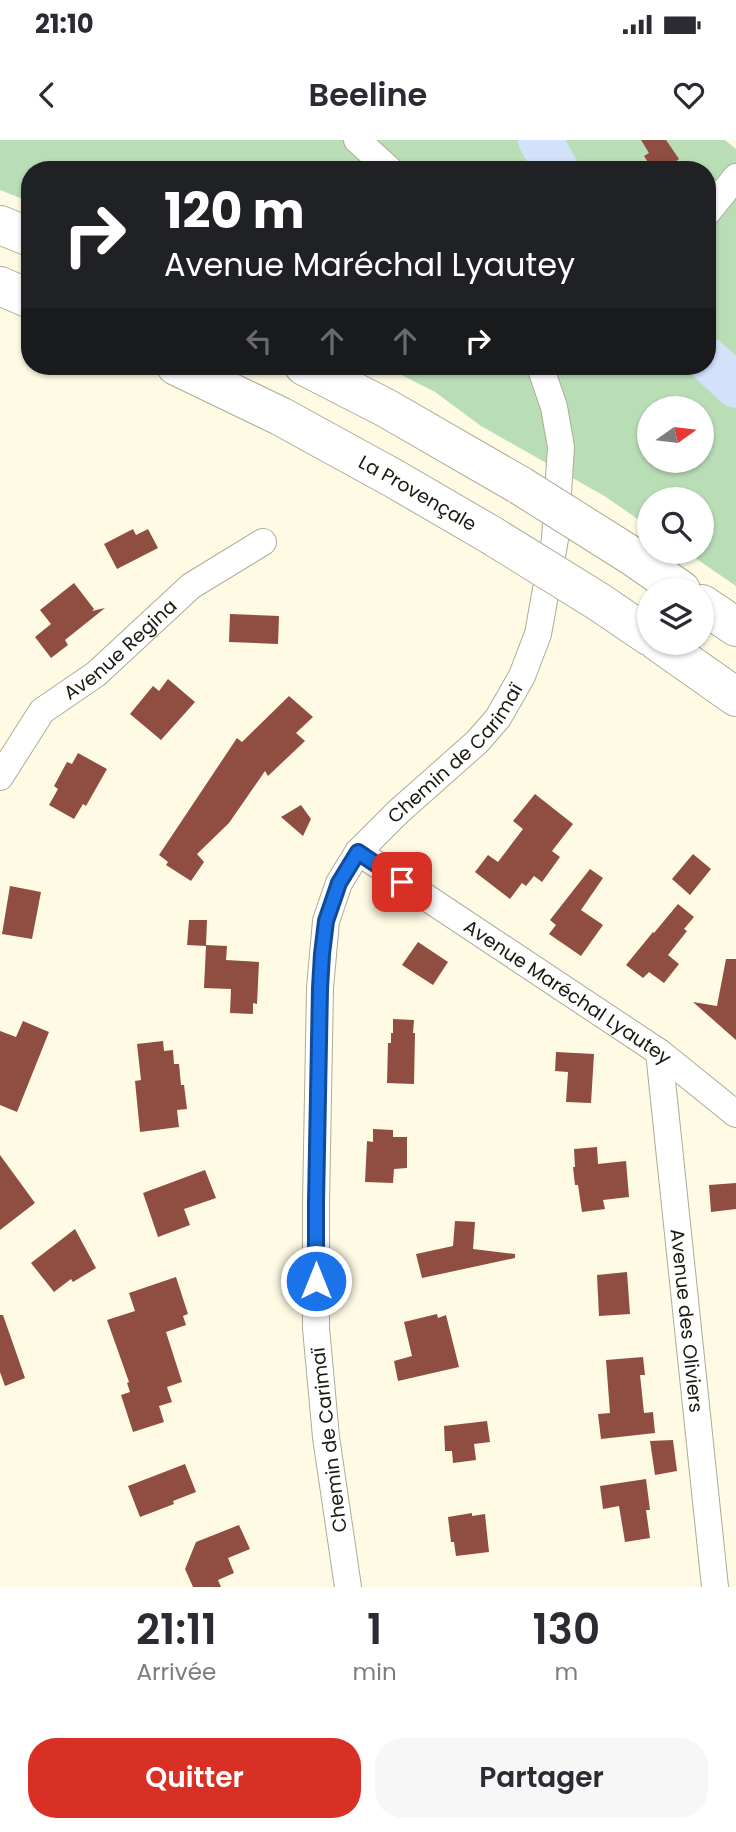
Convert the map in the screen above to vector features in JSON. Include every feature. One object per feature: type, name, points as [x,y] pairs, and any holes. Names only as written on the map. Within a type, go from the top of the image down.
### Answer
[{"type":"highway","points":[[0,225],[21,233]]},
{"type":"highway","points":[[0,286],[21,295]]},
{"type":"highway","name":"La Provençale","points":[[194,375],[393,478],[491,535],[637,628]]},
{"type":"highway","points":[[322,375],[386,408],[521,486],[664,578]]},
{"type":"highway","points":[[714,612],[736,627]]},
{"type":"highway","points":[[676,655],[736,697]]},
{"type":"street","points":[[357,140],[380,161]]},
{"type":"street","points":[[716,202],[736,177]]},
{"type":"street","name":"Chemin de Carimaï","points":[[348,1587],[326,1437],[316,1328],[320,988],[326,921],[339,883],[358,852],[398,812],[477,742],[498,718],[522,676],[538,634],[555,539],[561,447],[554,407],[543,375]]},
{"type":"street","name":"Avenue Regina","points":[[0,777],[42,710],[96,674],[191,586],[263,542]]},
{"type":"street","name":"Avenue Maréchal Lyautey","points":[[358,852],[659,1052],[736,1114]]},
{"type":"street","name":"Avenue des Oliviers","points":[[659,1052],[715,1587]]},
{"type":"green space","points":[[0,140],[725,140],[736,149],[736,586],[704,564],[714,564],[714,487],[637,487],[637,519],[606,497],[481,426],[435,392],[402,375],[716,375],[716,161],[21,161],[21,198],[0,190]]},
{"type":"building","points":[[641,140],[666,140],[679,159],[647,161],[644,156],[649,153]]},
{"type":"building","points":[[133,529],[136,535],[148,529],[158,548],[117,569],[104,544]]},
{"type":"building","points":[[74,583],[94,609],[92,611],[105,608],[65,640],[68,645],[51,658],[35,637],[51,624],[40,610]]},
{"type":"building","points":[[230,614],[279,616],[278,644],[229,642]]},
{"type":"building","points":[[168,679],[195,702],[161,740],[130,714],[153,686],[159,691]]},
{"type":"building","points":[[289,696],[313,717],[296,733],[305,741],[268,776],[265,771],[229,823],[197,854],[204,862],[191,881],[166,865],[168,862],[159,855],[237,738],[242,742]]},
{"type":"building","points":[[78,753],[107,769],[86,806],[83,804],[74,819],[49,805],[58,789],[54,786],[67,762],[72,764]]},
{"type":"building","points":[[535,794],[573,824],[552,851],[560,857],[542,882],[534,876],[526,886],[522,883],[510,899],[475,872],[488,855],[498,862],[523,829],[513,821]]},
{"type":"building","points":[[301,805],[311,819],[303,836],[281,817]]},
{"type":"building","points":[[693,854],[711,869],[690,895],[672,879]]},
{"type":"building","points":[[590,869],[603,878],[581,910],[603,925],[581,956],[549,934],[556,925],[550,920]]},
{"type":"building","points":[[10,886],[41,892],[32,939],[2,934]]},
{"type":"building","points":[[678,904],[694,917],[684,929],[687,931],[668,955],[679,964],[664,983],[649,972],[643,978],[626,965]]},
{"type":"building","points":[[189,920],[207,920],[206,945],[227,946],[226,960],[259,962],[257,1004],[253,1003],[253,1014],[230,1013],[231,989],[204,988],[206,946],[187,945]]},
{"type":"building","points":[[418,942],[448,962],[433,985],[402,965]]},
{"type":"building","points":[[726,959],[736,959],[736,1040],[693,1002],[717,1006]]},
{"type":"building","points":[[393,1019],[414,1020],[414,1084],[387,1083],[388,1043],[391,1043]]},
{"type":"building","points":[[23,1021],[49,1032],[17,1112],[0,1105],[0,1031],[16,1037]]},
{"type":"building","points":[[163,1041],[164,1051],[173,1050],[174,1064],[179,1064],[187,1109],[177,1110],[179,1127],[140,1132],[135,1081],[141,1080],[137,1044]]},
{"type":"building","points":[[556,1052],[594,1054],[591,1103],[566,1102],[568,1072],[555,1071]]},
{"type":"building","points":[[373,1129],[393,1130],[393,1137],[407,1137],[407,1168],[394,1169],[393,1183],[365,1182],[367,1141],[373,1142]]},
{"type":"building","points":[[597,1147],[598,1164],[626,1161],[629,1197],[603,1200],[605,1209],[582,1212],[578,1185],[575,1185],[574,1149]]},
{"type":"building","points":[[0,1155],[35,1203],[0,1230]]},
{"type":"building","points":[[205,1170],[216,1198],[184,1209],[190,1225],[158,1237],[143,1193]]},
{"type":"building","points":[[736,1183],[736,1209],[711,1212],[709,1185]]},
{"type":"building","points":[[455,1221],[475,1222],[473,1249],[515,1254],[515,1258],[422,1278],[416,1254],[453,1246]]},
{"type":"building","points":[[75,1229],[96,1268],[73,1282],[71,1279],[54,1292],[31,1263]]},
{"type":"building","points":[[627,1272],[630,1314],[599,1316],[597,1275]]},
{"type":"building","points":[[176,1277],[188,1314],[183,1316],[186,1325],[166,1332],[182,1382],[167,1387],[172,1402],[159,1406],[164,1422],[133,1432],[121,1395],[130,1392],[129,1382],[107,1320],[135,1311],[129,1293]]},
{"type":"building","points":[[437,1314],[438,1318],[446,1315],[459,1367],[398,1381],[394,1361],[412,1356],[404,1322]]},
{"type":"building","points":[[0,1315],[3,1315],[25,1378],[5,1386],[0,1372]]},
{"type":"building","points":[[643,1357],[645,1375],[640,1375],[644,1413],[653,1412],[655,1433],[601,1439],[598,1414],[610,1413],[606,1360]]},
{"type":"building","points":[[487,1421],[490,1442],[474,1444],[476,1460],[453,1463],[452,1451],[445,1451],[444,1426]]},
{"type":"building","points":[[673,1440],[677,1471],[655,1475],[650,1441]]},
{"type":"building","points":[[185,1464],[196,1492],[140,1517],[128,1486]]},
{"type":"building","points":[[646,1479],[650,1538],[625,1542],[619,1506],[603,1509],[600,1486]]},
{"type":"building","points":[[472,1513],[472,1516],[485,1514],[489,1552],[456,1556],[448,1517]]},
{"type":"building","points":[[239,1525],[250,1549],[228,1558],[234,1573],[218,1580],[221,1587],[193,1587],[185,1569],[196,1542]]},
{"type":"waterway","points":[[540,140],[552,161]]},
{"type":"waterway","points":[[716,367],[736,386]]},
{"type":"route","points":[[316,1281],[320,988],[326,921],[339,883],[358,852],[402,882]]}]
